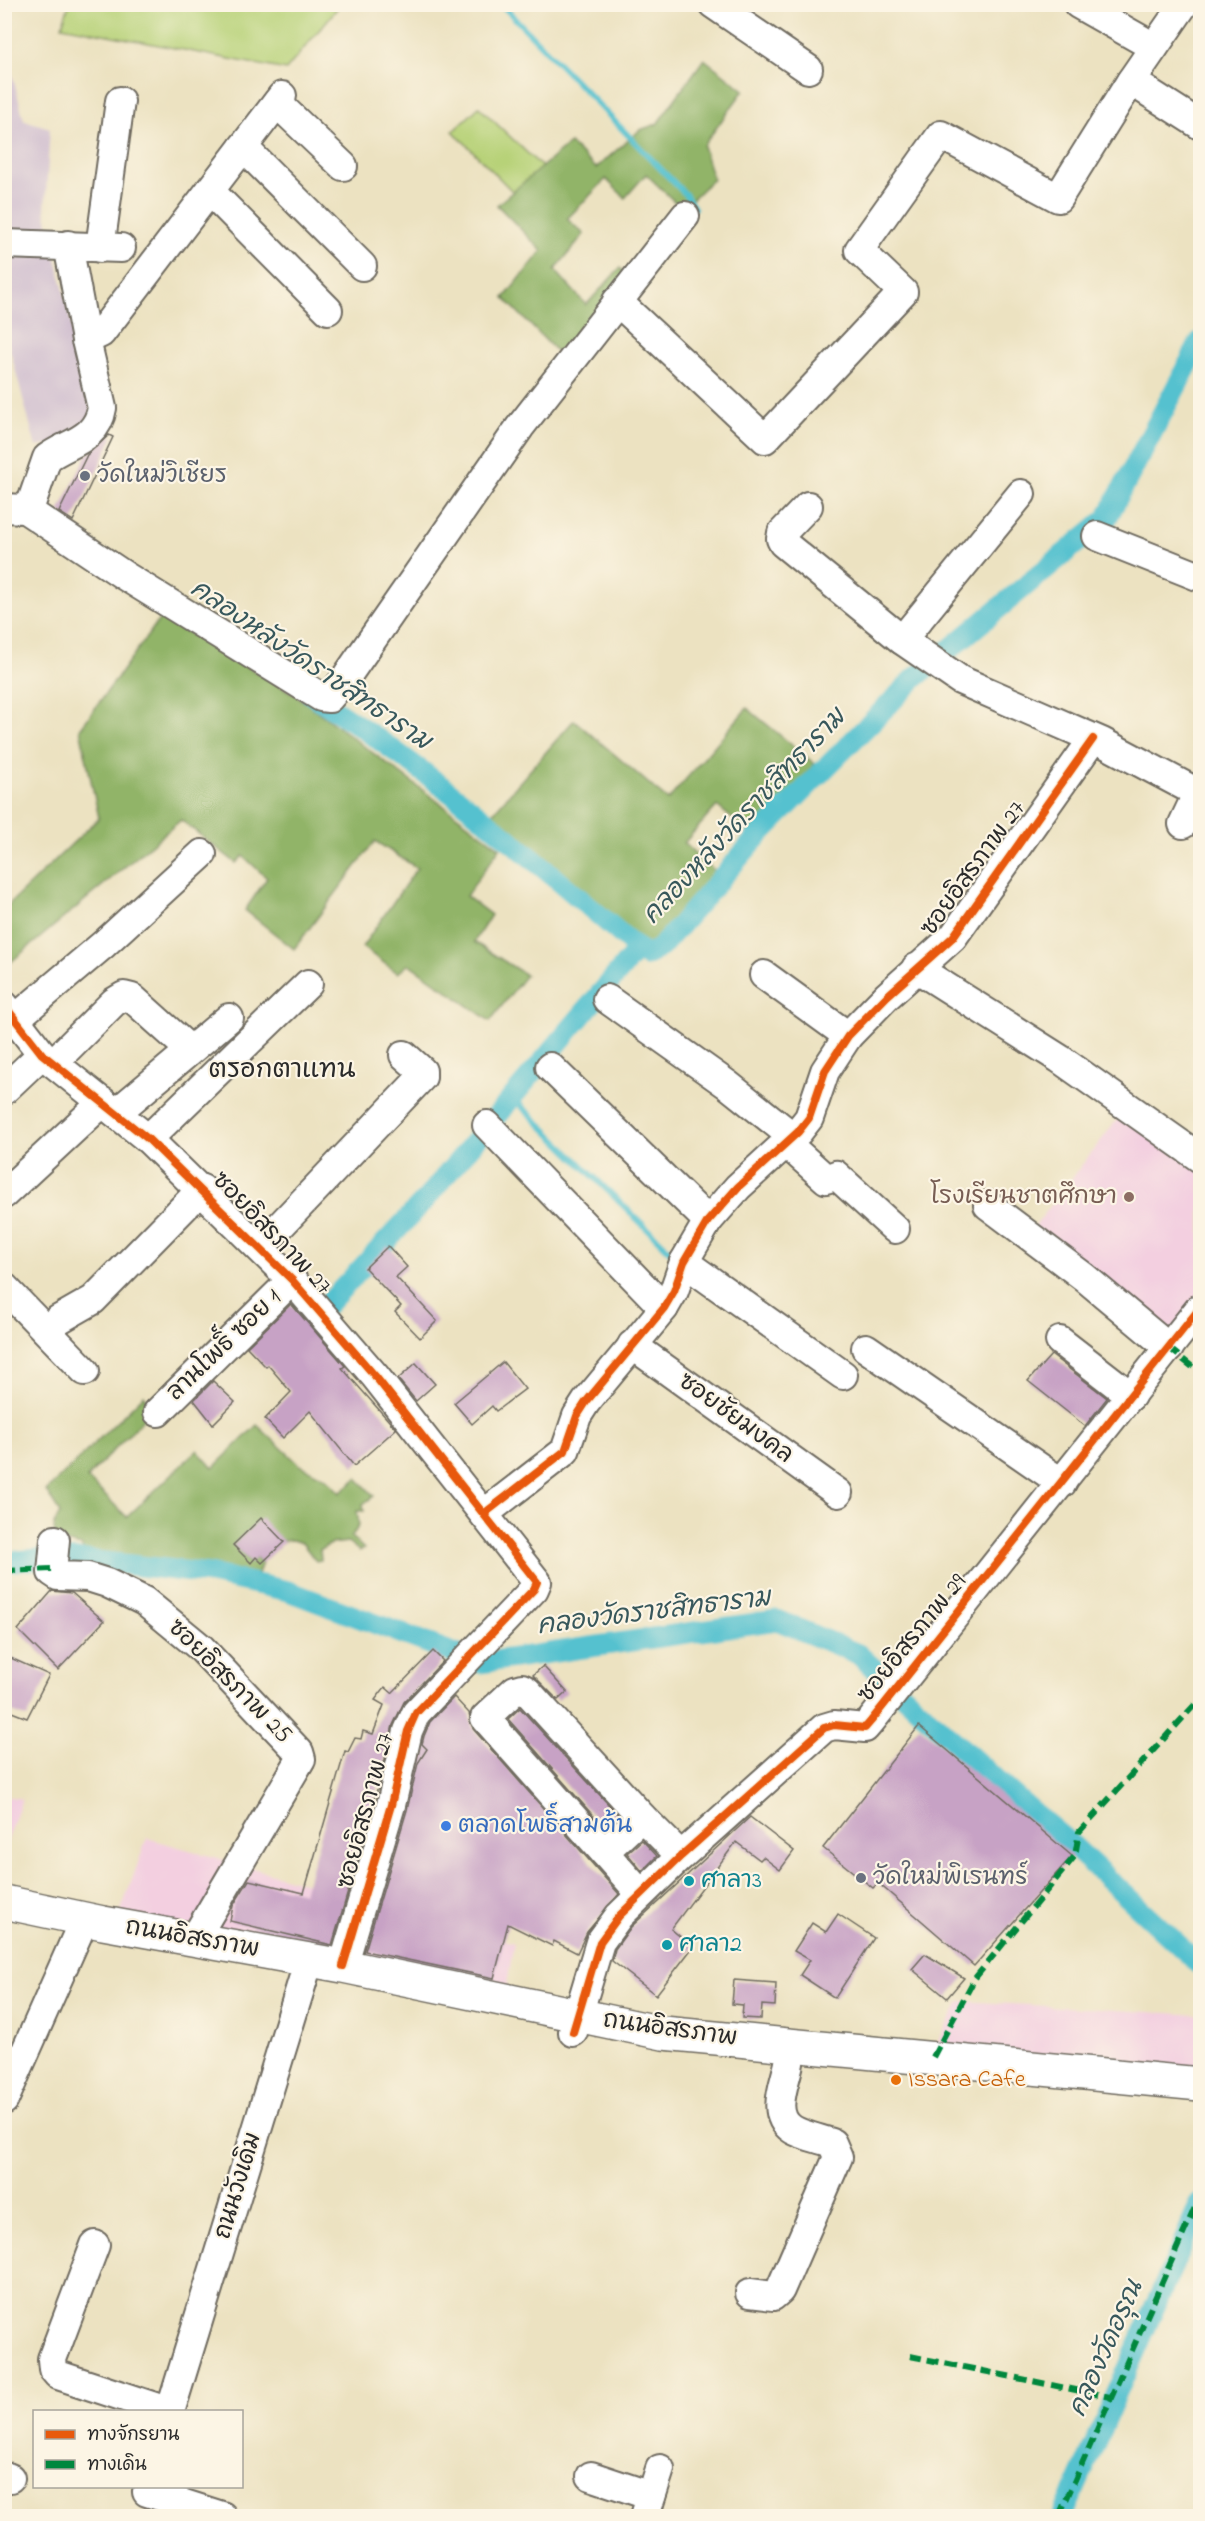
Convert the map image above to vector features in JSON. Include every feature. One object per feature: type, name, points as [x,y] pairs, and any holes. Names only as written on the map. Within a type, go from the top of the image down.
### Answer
[{"type":"main road","name":"ถนนอิสรภาพ","points":[[4,1902],[81,1927],[194,1940],[306,1970],[343,1966],[575,2024],[1200,2084]]},
{"type":"main road","points":[[4,1920],[81,1927],[306,1970],[575,2024],[688,2054],[1200,2100]]},
{"type":"street","points":[[713,4],[808,69]]},
{"type":"street","points":[[1078,4],[1154,47]]},
{"type":"street","points":[[617,301],[765,439],[903,292],[859,250],[941,135],[1058,198],[1131,81],[1184,4]]},
{"type":"street","points":[[1131,81],[1200,125]]},
{"type":"street","points":[[86,340],[101,333],[280,99],[343,166]]},
{"type":"street","points":[[4,244],[111,248],[120,101]]},
{"type":"street","points":[[243,147],[362,266]]},
{"type":"street","points":[[210,191],[328,310]]},
{"type":"street","points":[[15,509],[321,697],[329,698],[349,674],[520,428],[685,216]]},
{"type":"street","points":[[15,509],[31,504],[47,458],[92,432],[100,419],[102,408],[68,246]]},
{"type":"street","points":[[911,646],[1021,494]]},
{"type":"street","points":[[808,506],[782,533],[783,543],[911,646],[950,673],[1199,791],[1183,824]]},
{"type":"street","points":[[1096,536],[1200,577]]},
{"type":"street","name":"ซอยอิสรภาพ 27","points":[[484,1514],[565,1451],[576,1416],[664,1308],[674,1291],[684,1262],[708,1221],[738,1187],[790,1140],[809,1118],[825,1071],[848,1036],[916,968],[953,937],[1093,739]]},
{"type":"street","points":[[9,1012],[96,951],[202,854]]},
{"type":"street","points":[[916,968],[1060,1059],[1200,1158]]},
{"type":"street","points":[[764,975],[848,1036]]},
{"type":"street","points":[[148,1138],[308,984]]},
{"type":"street","points":[[4,1090],[48,1058],[124,996],[132,998],[190,1050]]},
{"type":"street","points":[[607,999],[728,1084],[790,1140],[826,1179],[836,1175],[895,1228]]},
{"type":"street","name":"ซอยอิสรภาพ 27","points":[[9,1012],[48,1058],[148,1138],[202,1188],[292,1280],[375,1376],[537,1582],[534,1589],[416,1713],[408,1731],[391,1805],[343,1966]]},
{"type":"street","points":[[4,1194],[109,1108],[190,1050],[229,1018]]},
{"type":"street","points":[[260,1247],[422,1077],[422,1071],[404,1055]]},
{"type":"street","points":[[550,1067],[708,1221]]},
{"type":"street","points":[[487,1125],[664,1308]]},
{"type":"street","points":[[58,1320],[99,1295],[202,1188]]},
{"type":"street","points":[[988,1205],[1084,1277],[1169,1348]]},
{"type":"street","points":[[684,1262],[843,1375]]},
{"type":"street","name":"ลานโพธิ์ ซอย 1","points":[[158,1412],[292,1280]]},
{"type":"street","points":[[4,1287],[85,1371]]},
{"type":"street","name":"ซอยอิสรภาพ 29","points":[[575,2024],[600,1942],[619,1916],[681,1856],[824,1728],[834,1725],[865,1728],[1200,1308]]},
{"type":"street","points":[[1060,1341],[1131,1396]]},
{"type":"street","name":"ซอยชัยมงคล","points":[[632,1345],[838,1492]]},
{"type":"street","points":[[866,1348],[1062,1483]]},
{"type":"street","name":"ซอยอิสรภาพ 25","points":[[55,1560],[144,1601],[201,1648],[299,1752],[301,1759],[194,1940]]},
{"type":"street","points":[[641,1894],[485,1718],[492,1711],[515,1690],[522,1688],[527,1691],[642,1817],[681,1856]]},
{"type":"street","points":[[604,1852],[642,1817]]},
{"type":"street","points":[[4,2100],[81,1927]]},
{"type":"street","name":"ถนนวังเดิม","points":[[171,2410],[306,1970]]},
{"type":"street","points":[[750,2293],[773,2296],[780,2290],[838,2157],[832,2144],[793,2130],[782,2117],[779,2111],[789,2063]]},
{"type":"street","points":[[95,2245],[52,2360],[53,2369],[58,2375],[164,2410]]},
{"type":"street","points":[[591,2476],[648,2506],[660,2469]]},
{"type":"street","points":[[145,2498],[186,2511],[222,2517]]},
{"type":"shaded area","points":[[4,43],[24,120],[50,128],[45,210],[93,418],[53,444],[36,447],[5,331]]},
{"type":"shaded area","name":"โรงเรียนชาตศึกษา","points":[[1122,1113],[1200,1166],[1200,1298],[1169,1339],[1033,1229]]},
{"type":"shaded area","points":[[4,1796],[22,1799],[5,1848]]},
{"type":"shaded area","points":[[147,1838],[514,1943],[506,1990],[120,1913]]},
{"type":"shaded area","points":[[960,2001],[1200,2015],[1200,2069],[934,2048]]},
{"type":"green space","points":[[69,4],[340,5],[286,70],[62,26]]},
{"type":"green space","points":[[704,59],[744,90],[703,146],[713,179],[682,209],[646,174],[625,198],[606,179],[567,219],[584,234],[555,270],[586,305],[620,268],[627,275],[563,358],[504,298],[542,251],[497,205],[570,143],[596,168],[640,130],[657,124]]},
{"type":"green space","points":[[479,107],[542,167],[513,192],[453,131]]},
{"type":"green space","points":[[161,617],[294,694],[500,848],[466,896],[491,915],[474,942],[526,975],[490,1021],[409,964],[398,973],[362,947],[417,868],[375,841],[294,949],[245,910],[267,878],[243,856],[236,863],[181,820],[5,967],[5,908],[99,818],[80,729]]},
{"type":"green space","points":[[747,708],[815,764],[752,835],[717,806],[684,843],[717,873],[649,948],[490,816],[574,720],[668,800]]},
{"type":"green space","points":[[144,1395],[152,1410],[87,1478],[127,1517],[197,1450],[213,1468],[257,1425],[300,1465],[326,1478],[340,1493],[357,1478],[374,1496],[363,1504],[364,1511],[357,1511],[359,1526],[351,1537],[364,1549],[359,1551],[348,1542],[330,1544],[320,1550],[321,1560],[316,1561],[302,1543],[292,1540],[234,1545],[250,1562],[256,1557],[262,1563],[257,1576],[83,1553],[82,1546],[55,1540],[54,1524],[60,1513],[46,1491]]},
{"type":"building","name":"วัดใหม่วิเชียร","points":[[109,435],[113,437],[73,521],[59,512],[87,455]]},
{"type":"building","points":[[388,1246],[407,1267],[396,1277],[437,1321],[420,1338],[395,1312],[401,1306],[365,1268]]},
{"type":"building","points":[[291,1304],[345,1366],[342,1368],[396,1429],[354,1466],[310,1411],[283,1438],[265,1419],[291,1392],[268,1365],[266,1367],[247,1347]]},
{"type":"building","points":[[1051,1355],[1107,1398],[1085,1426],[1028,1381]]},
{"type":"building","points":[[503,1362],[525,1389],[496,1411],[492,1406],[472,1424],[454,1403]]},
{"type":"building","points":[[416,1363],[435,1384],[416,1401],[398,1379]]},
{"type":"building","points":[[213,1381],[235,1402],[213,1424],[194,1400]]},
{"type":"building","points":[[261,1518],[284,1542],[262,1563],[256,1557],[251,1563],[233,1545]]},
{"type":"building","points":[[52,1591],[72,1593],[104,1621],[58,1670],[18,1630]]},
{"type":"building","points":[[433,1651],[443,1661],[404,1702],[393,1725],[379,1785],[357,1842],[362,1845],[332,1945],[230,1921],[233,1906],[249,1880],[304,1893],[345,1751],[348,1752],[355,1738],[361,1739],[363,1731],[373,1734],[384,1705],[375,1700],[385,1687],[392,1693]]},
{"type":"building","points":[[4,1655],[49,1675],[27,1718],[4,1709]]},
{"type":"building","points":[[543,1666],[567,1692],[558,1700],[533,1675]]},
{"type":"building","points":[[454,1697],[469,1713],[473,1729],[619,1894],[587,1932],[577,1953],[554,1941],[552,1946],[508,1924],[494,1978],[365,1951],[407,1810],[418,1763],[427,1749],[422,1744],[424,1736],[430,1722]]},
{"type":"building","points":[[520,1708],[619,1816],[605,1829],[508,1719]]},
{"type":"building","points":[[919,1726],[1072,1856],[974,1966],[878,1883],[873,1888],[823,1848]]},
{"type":"building","points":[[750,1817],[794,1851],[780,1870],[763,1857],[760,1860],[736,1842],[671,1929],[693,1947],[656,1995],[612,1961],[615,1949],[631,1927]]},
{"type":"building","points":[[642,1840],[657,1856],[642,1871],[627,1853]]},
{"type":"building","points":[[838,1914],[874,1938],[835,1998],[800,1975],[810,1960],[794,1951],[812,1923],[826,1932]]},
{"type":"building","points":[[925,1954],[964,1978],[947,1998],[912,1969]]},
{"type":"building","points":[[734,1980],[776,1983],[775,2006],[762,2005],[761,2019],[742,2018],[743,2005],[732,2004]]},
{"type":"waterway","points":[[501,4],[685,194],[694,208]]},
{"type":"waterway","name":"คลองหลังวัดราชสิทธาราม","points":[[312,695],[442,786],[525,852],[646,956],[661,947],[757,837],[915,678],[1107,518],[1200,342]]},
{"type":"waterway","points":[[327,1305],[425,1200],[638,949]]},
{"type":"waterway","points":[[512,1097],[675,1256]]},
{"type":"waterway","name":"คลองวัดราชสิทธาราม","points":[[4,1562],[39,1559],[87,1560],[210,1574],[243,1581],[288,1591],[480,1663],[777,1620],[858,1654],[1021,1802],[1072,1845],[1200,1965]]},
{"type":"waterway","name":"คลองวัดอรุณ","points":[[1063,2516],[1200,2204]]},
{"type":"marked path","points":[[1169,1348],[1200,1373]]},
{"type":"marked path","points":[[4,1571],[51,1569]]},
{"type":"marked path","points":[[933,2057],[975,1978],[1075,1856],[1079,1832],[1200,1699]]},
{"type":"marked path","points":[[1059,2516],[1200,2196]]},
{"type":"marked path","points":[[910,2356],[1110,2397]]},
{"type":"cycle path","points":[[485,1513],[565,1451],[577,1416],[586,1402],[664,1308],[674,1291],[684,1262],[708,1221],[738,1187],[798,1132],[809,1118],[825,1071],[848,1036],[887,996],[953,937],[1093,739]]},
{"type":"cycle path","points":[[4,1005],[42,1054],[148,1139],[292,1280],[375,1376],[537,1582],[534,1589],[416,1713],[408,1731],[391,1805],[343,1966]]},
{"type":"cycle path","points":[[573,2032],[600,1942],[619,1916],[681,1856],[824,1728],[834,1725],[865,1728],[1200,1308]]},
{"type":"place","name":"วัดใหม่วิเชียร","points":[[85,476]]},
{"type":"place","name":"โรงเรียนชาตศึกษา","points":[[1129,1197]]},
{"type":"place","name":"ตลาดโพธิ์สามต้น","points":[[446,1826]]},
{"type":"place","name":"วัดใหม่พิเรนทร์","points":[[861,1878]]},
{"type":"place","name":"ศาลา3","points":[[689,1881]]},
{"type":"place","name":"ศาลา2","points":[[667,1945]]},
{"type":"place","name":"Issara Cafe","points":[[896,2080]]},
{"type":"district","name":"ตรอกตาแทน","points":[[282,1071]]}]
